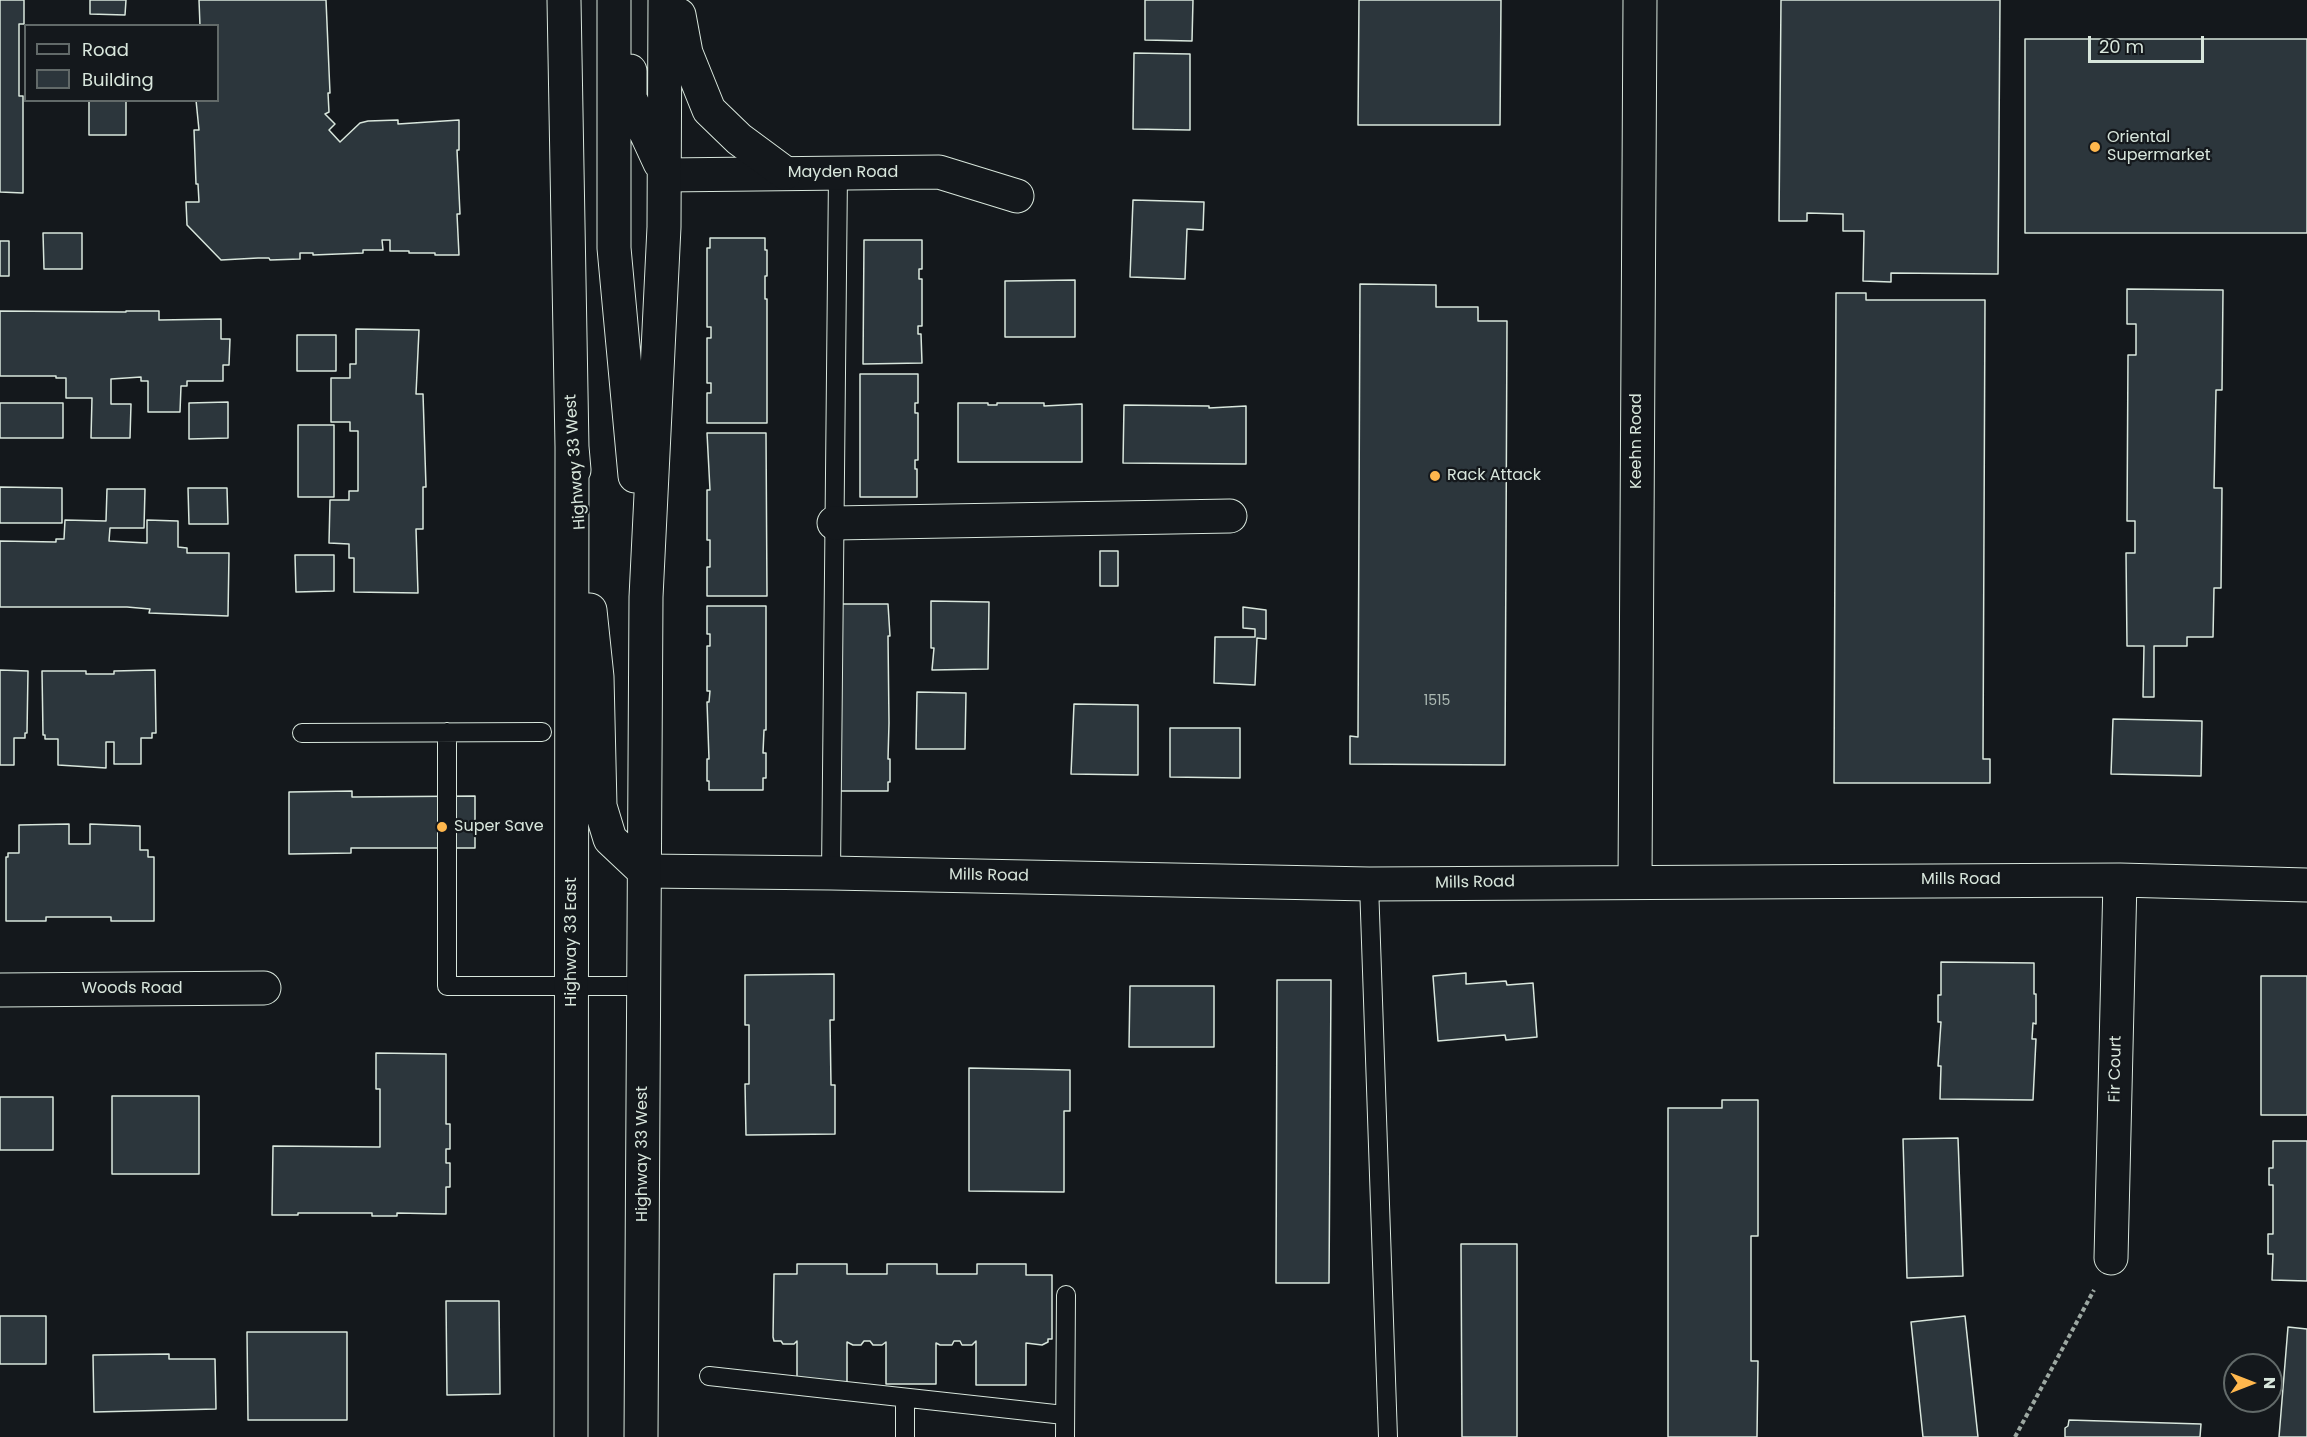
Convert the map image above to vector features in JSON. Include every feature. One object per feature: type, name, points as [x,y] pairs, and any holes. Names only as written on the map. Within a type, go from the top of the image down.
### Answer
[{"type":"main road","points":[[614,0],[614,248],[646,597]]},
{"type":"main road","points":[[629,0],[630,98],[665,175]]},
{"type":"main road","name":"Highway 33 West","points":[[641,1437],[646,597],[665,175],[664,0]]},
{"type":"main road","points":[[676,0],[686,53],[709,110],[739,139],[785,173]]},
{"type":"main road","name":"Keehn Road","points":[[1635,881],[1640,0]]},
{"type":"main road","name":"Highway 33 West","points":[[563,3],[572,447],[597,677],[600,806],[610,839],[644,871]]},
{"type":"main road","name":"Mayden Road","points":[[665,175],[939,172],[1017,196]]},
{"type":"main road","name":"Highway 33 East","points":[[571,1437],[572,447]]},
{"type":"main road","points":[[834,524],[1230,516]]},
{"type":"main road","name":"Mills Road","points":[[644,871],[1369,884],[2120,880],[2307,885]]},
{"type":"main road","name":"Fir Court","points":[[2111,1258],[2120,880]]},
{"type":"main road","name":"Woods Road","points":[[0,990],[264,988]]},
{"type":"lane","points":[[831,873],[838,173]]},
{"type":"lane","points":[[447,732],[447,986],[643,986]]},
{"type":"lane","points":[[302,733],[542,732]]},
{"type":"lane","points":[[1369,884],[1388,1437]]},
{"type":"lane","points":[[1065,1437],[1066,1296]]},
{"type":"lane","points":[[709,1376],[1064,1415]]},
{"type":"lane","points":[[905,1399],[905,1437]]},
{"type":"path","points":[[2015,1437],[2111,1258]]},
{"type":"building","points":[[0,0],[24,0],[24,24],[19,24],[19,96],[23,96],[23,193],[0,192]]},
{"type":"building","points":[[90,0],[126,0],[125,15],[90,14]]},
{"type":"building","points":[[199,0],[326,0],[330,93],[328,93],[329,112],[325,114],[335,124],[329,130],[340,142],[360,123],[368,121],[398,120],[398,124],[459,120],[459,150],[457,150],[460,214],[457,214],[459,255],[390,251],[390,240],[382,240],[383,250],[363,250],[363,253],[313,255],[313,253],[300,253],[300,259],[221,260],[187,225],[186,202],[199,202],[194,130],[199,130],[196,102],[219,102],[219,24],[200,24]]},
{"type":"building","points":[[1145,0],[1193,0],[1192,41],[1145,40]]},
{"type":"building","points":[[1359,0],[1501,0],[1500,125],[1358,125]]},
{"type":"building","points":[[1781,0],[2000,0],[1998,274],[1891,273],[1891,282],[1863,281],[1864,231],[1843,231],[1843,214],[1807,213],[1807,221],[1779,221]]},
{"type":"building","points":[[2025,39],[2307,39],[2307,233],[2025,233]]},
{"type":"building","points":[[1134,53],[1190,54],[1190,130],[1133,129]]},
{"type":"building","points":[[89,102],[126,102],[126,135],[89,135]]},
{"type":"building","points":[[1133,200],[1204,202],[1203,230],[1187,229],[1185,279],[1130,277]]},
{"type":"building","points":[[43,233],[82,233],[82,269],[44,269]]},
{"type":"building","points":[[710,238],[765,238],[765,250],[767,250],[765,299],[767,299],[767,423],[707,423],[707,393],[711,393],[711,383],[707,383],[707,338],[711,338],[711,327],[707,327],[707,248],[710,248]]},
{"type":"building","points":[[864,240],[922,240],[922,269],[919,269],[919,279],[922,279],[922,326],[918,326],[918,334],[921,334],[922,363],[863,364]]},
{"type":"building","points":[[0,241],[9,241],[9,276],[0,276]]},
{"type":"building","points":[[1075,280],[1075,337],[1005,337],[1005,281]]},
{"type":"building","points":[[1360,284],[1436,285],[1436,307],[1478,307],[1478,321],[1507,321],[1505,765],[1350,764],[1350,736],[1358,737]]},
{"type":"building","points":[[2127,289],[2223,290],[2222,390],[2216,390],[2214,488],[2222,488],[2221,588],[2214,588],[2213,637],[2187,637],[2187,646],[2154,646],[2154,697],[2143,697],[2144,646],[2127,646],[2126,553],[2135,553],[2135,521],[2127,521],[2128,355],[2136,355],[2136,324],[2127,324]]},
{"type":"building","points":[[1836,293],[1866,293],[1866,300],[1985,300],[1983,759],[1990,759],[1990,783],[1834,783]]},
{"type":"building","points":[[0,311],[159,311],[159,320],[221,319],[221,339],[230,339],[229,365],[223,365],[223,381],[187,381],[187,386],[181,386],[180,412],[148,412],[148,381],[141,381],[141,377],[111,379],[111,404],[131,404],[130,438],[91,438],[92,398],[66,398],[66,378],[0,376]]},
{"type":"building","points":[[356,329],[419,330],[416,394],[423,394],[426,487],[423,487],[423,529],[416,529],[418,593],[354,592],[354,558],[349,558],[349,544],[329,543],[330,500],[349,500],[349,491],[358,491],[358,431],[350,431],[350,422],[331,422],[331,378],[350,378],[350,364],[356,364]]},
{"type":"building","points":[[297,335],[336,335],[336,371],[297,371]]},
{"type":"building","points":[[860,374],[918,374],[918,403],[915,403],[915,413],[918,413],[918,460],[915,460],[917,497],[860,497]]},
{"type":"building","points":[[228,402],[228,438],[189,439],[189,403]]},
{"type":"building","points":[[0,403],[63,403],[63,438],[0,438]]},
{"type":"building","points":[[958,403],[997,405],[997,403],[1044,403],[1044,406],[1082,404],[1082,462],[958,462]]},
{"type":"building","points":[[1124,405],[1209,406],[1209,408],[1246,406],[1246,464],[1123,463]]},
{"type":"building","points":[[298,425],[334,425],[334,497],[298,497]]},
{"type":"building","points":[[707,433],[766,433],[767,596],[707,596],[710,540],[707,540],[707,490],[710,490]]},
{"type":"building","points":[[0,487],[62,488],[62,523],[0,523]]},
{"type":"building","points":[[188,488],[227,488],[228,524],[189,524]]},
{"type":"building","points":[[107,489],[145,489],[144,528],[110,528],[109,541],[147,543],[147,520],[178,521],[178,547],[187,548],[187,553],[229,553],[228,616],[149,613],[150,609],[127,607],[0,607],[0,541],[56,542],[56,539],[64,539],[65,520],[106,521]]},
{"type":"building","points":[[1100,551],[1118,551],[1118,586],[1100,586]]},
{"type":"building","points":[[295,555],[334,555],[334,591],[296,592]]},
{"type":"building","points":[[931,601],[989,602],[988,669],[932,670],[934,648],[931,648]]},
{"type":"building","points":[[837,604],[888,604],[890,782],[888,782],[888,791],[837,791]]},
{"type":"building","points":[[707,606],[766,606],[766,730],[764,730],[763,753],[766,753],[766,778],[763,778],[763,790],[709,790],[707,702],[709,702],[710,691],[707,691],[707,646],[710,646],[710,634],[707,634]]},
{"type":"building","points":[[1243,607],[1266,610],[1266,639],[1257,638],[1255,685],[1214,683],[1215,637],[1255,637],[1255,629],[1243,628]]},
{"type":"building","points":[[0,670],[28,671],[27,733],[25,733],[25,738],[14,738],[14,765],[0,765]]},
{"type":"building","points":[[155,670],[156,733],[152,733],[152,738],[141,738],[141,764],[114,764],[114,742],[106,742],[106,768],[58,765],[58,739],[45,739],[43,735],[42,671],[86,671],[86,674],[114,674],[114,671]]},
{"type":"building","points":[[917,692],[966,693],[965,749],[916,749]]},
{"type":"building","points":[[1074,704],[1138,705],[1138,775],[1071,774]]},
{"type":"building","points":[[2113,719],[2202,721],[2201,776],[2111,774]]},
{"type":"building","points":[[1170,728],[1240,728],[1240,778],[1170,777]]},
{"type":"building","points":[[352,791],[352,797],[475,796],[475,848],[351,848],[351,853],[289,854],[289,792]]},
{"type":"building","points":[[69,824],[69,844],[90,844],[90,824],[140,826],[140,850],[148,850],[148,857],[154,857],[154,921],[111,921],[111,917],[46,917],[46,921],[6,921],[6,857],[8,853],[19,853],[19,825]]},
{"type":"building","points":[[1941,962],[2034,963],[2036,1024],[2033,1023],[2032,1039],[2036,1039],[2033,1100],[1940,1099],[1941,1066],[1938,1066],[1941,1022],[1938,1022],[1938,995],[1941,995]]},
{"type":"building","points":[[1466,973],[1466,984],[1506,981],[1507,985],[1533,983],[1537,1037],[1506,1040],[1505,1035],[1438,1041],[1433,976]]},
{"type":"building","points":[[834,974],[834,1020],[830,1020],[831,1085],[835,1085],[835,1134],[746,1135],[745,1084],[749,1084],[749,1025],[745,1025],[745,975]]},
{"type":"building","points":[[2261,976],[2307,976],[2307,1115],[2261,1115]]},
{"type":"building","points":[[1277,980],[1331,980],[1329,1283],[1276,1283]]},
{"type":"building","points":[[1130,986],[1214,986],[1214,1047],[1129,1047]]},
{"type":"building","points":[[376,1053],[446,1054],[446,1124],[450,1124],[450,1149],[446,1149],[446,1163],[450,1163],[450,1187],[446,1187],[446,1214],[397,1213],[397,1216],[372,1216],[372,1213],[298,1213],[298,1215],[272,1215],[273,1146],[380,1147],[380,1089],[376,1089]]},
{"type":"building","points":[[969,1068],[1070,1070],[1070,1111],[1064,1111],[1064,1192],[969,1191]]},
{"type":"building","points":[[112,1096],[199,1096],[199,1174],[112,1174]]},
{"type":"building","points":[[0,1097],[53,1097],[53,1150],[0,1150]]},
{"type":"building","points":[[1722,1100],[1758,1100],[1758,1236],[1751,1236],[1751,1361],[1758,1361],[1757,1437],[1668,1437],[1668,1108],[1722,1108]]},
{"type":"building","points":[[1958,1138],[1963,1276],[1907,1278],[1903,1139]]},
{"type":"building","points":[[2273,1141],[2307,1141],[2307,1281],[2272,1280],[2273,1254],[2268,1254],[2268,1234],[2273,1234],[2273,1185],[2269,1185],[2269,1168],[2273,1168]]},
{"type":"building","points":[[1461,1244],[1517,1244],[1517,1437],[1462,1437]]},
{"type":"building","points":[[797,1264],[847,1264],[847,1274],[887,1274],[887,1264],[937,1264],[937,1274],[977,1274],[977,1264],[1026,1264],[1026,1275],[1052,1275],[1052,1339],[1048,1339],[1048,1342],[1042,1345],[1026,1343],[1026,1385],[976,1385],[976,1341],[972,1345],[962,1345],[960,1341],[954,1341],[952,1345],[936,1343],[936,1384],[886,1384],[886,1342],[882,1345],[873,1345],[870,1341],[864,1341],[861,1345],[847,1342],[847,1384],[797,1384],[797,1341],[794,1344],[783,1344],[781,1341],[774,1341],[773,1337],[774,1274],[797,1274]]},
{"type":"building","points":[[446,1301],[499,1301],[500,1394],[447,1395]]},
{"type":"building","points":[[0,1316],[46,1316],[46,1364],[0,1364]]},
{"type":"building","points":[[1965,1316],[1978,1437],[1923,1437],[1911,1322]]},
{"type":"building","points":[[2288,1327],[2307,1329],[2307,1437],[2279,1437],[2281,1413],[2283,1413]]},
{"type":"building","points":[[247,1332],[347,1332],[347,1420],[248,1420]]},
{"type":"building","points":[[169,1354],[169,1359],[215,1359],[216,1409],[94,1412],[93,1355]]},
{"type":"building","points":[[2069,1420],[2201,1424],[2200,1437],[2065,1437],[2065,1428]]},
{"type":"place","name":"Oriental Supermarket","points":[[2095,147]]},
{"type":"place","name":"Rack Attack","points":[[1435,476]]},
{"type":"place","name":"Super Save","points":[[442,827]]}]
